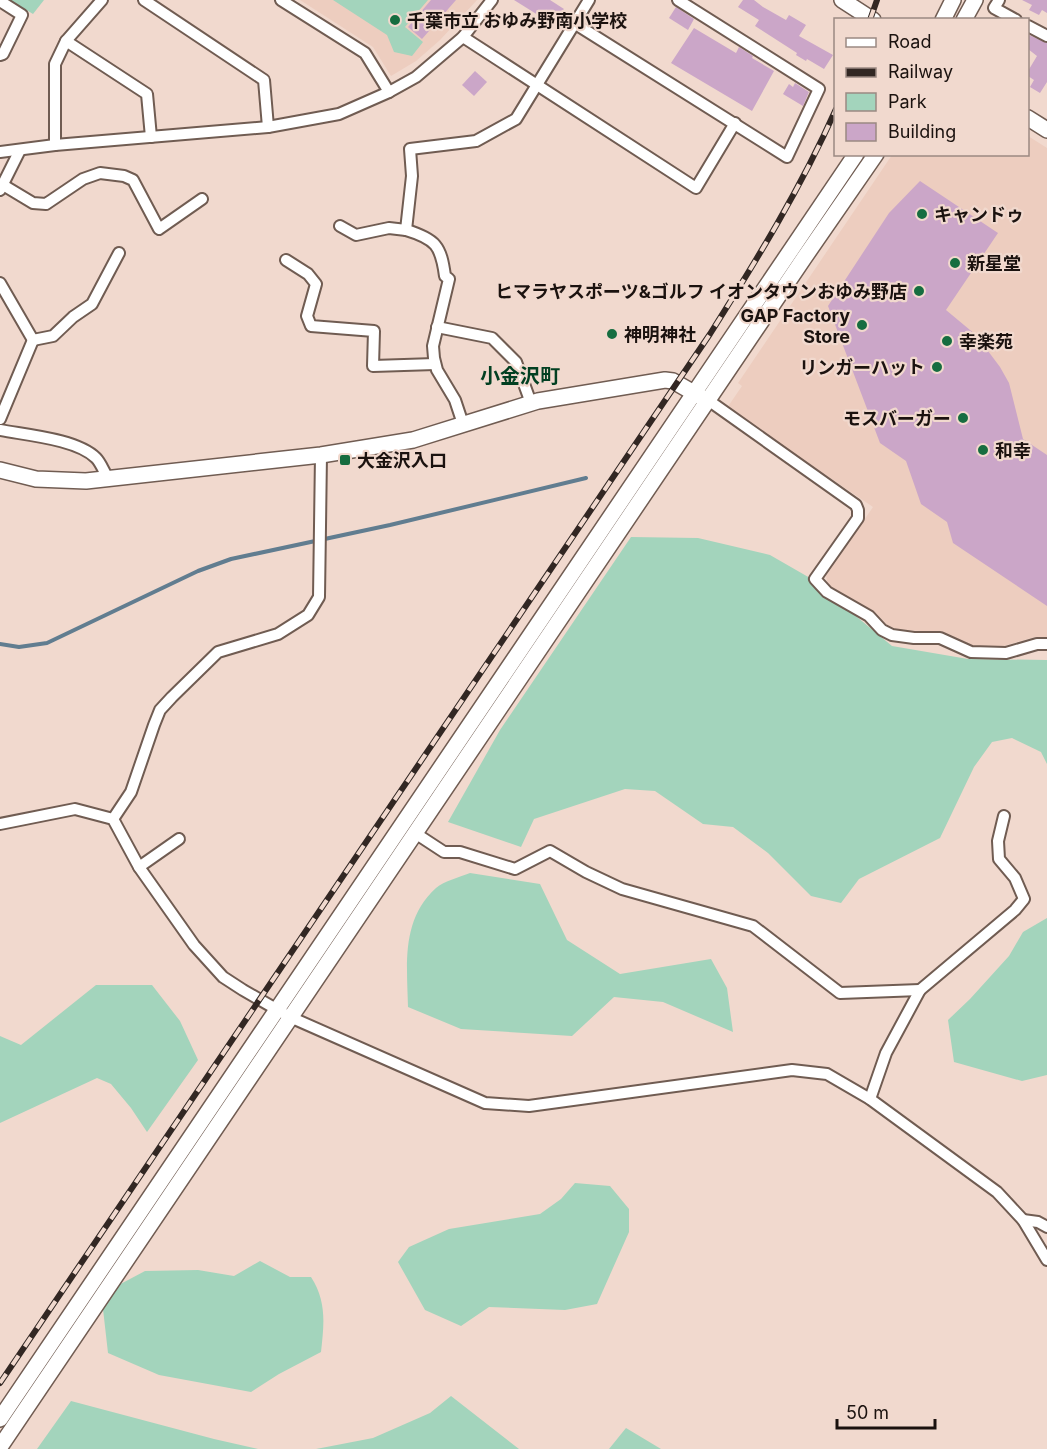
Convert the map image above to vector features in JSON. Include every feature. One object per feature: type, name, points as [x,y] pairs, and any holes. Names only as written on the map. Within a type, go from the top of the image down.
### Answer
[{"type":"street","points":[[55,145],[55,64],[66,41],[102,0]]},
{"type":"street","points":[[144,0],[264,80],[268,127]]},
{"type":"street","points":[[281,0],[366,53],[389,92]]},
{"type":"street","points":[[0,152],[55,145],[268,127],[339,114],[389,92],[416,77],[463,37],[492,0]]},
{"type":"street","points":[[406,230],[412,176],[410,149],[476,141],[516,119],[589,0]]},
{"type":"street","points":[[574,23],[787,157],[819,89],[678,0]]},
{"type":"street","points":[[842,0],[870,18]]},
{"type":"street","points":[[944,18],[953,0]]},
{"type":"street","points":[[965,18],[975,0]]},
{"type":"street","points":[[999,0],[994,8],[1012,18]]},
{"type":"street","points":[[0,1],[22,15],[3,54],[0,55]]},
{"type":"street","points":[[1029,27],[1047,36]]},
{"type":"street","points":[[463,37],[696,188],[735,123]]},
{"type":"street","points":[[66,41],[147,94],[151,137]]},
{"type":"street","points":[[1029,119],[1047,130]]},
{"type":"street","points":[[20,150],[1,188],[33,203],[46,204],[83,179],[100,173],[124,176],[133,180],[159,229],[202,199]]},
{"type":"street","points":[[0,1447],[415,832],[701,397],[855,156]]},
{"type":"street","points":[[0,1419],[404,823],[701,397],[804,258],[875,156]]},
{"type":"street","points":[[340,226],[356,235],[389,228],[422,234],[435,244],[442,255],[445,276],[449,279],[433,346],[435,364],[455,400],[463,424]]},
{"type":"street","points":[[33,340],[53,336],[73,316],[93,304],[119,253]]},
{"type":"street","points":[[286,260],[308,274],[316,284],[307,316],[311,326],[374,331],[373,366],[435,364]]},
{"type":"street","points":[[0,283],[33,340]]},
{"type":"street","points":[[437,327],[492,338],[516,362],[531,404]]},
{"type":"street","points":[[0,419],[33,340]]},
{"type":"street","points":[[0,470],[36,479],[86,481],[321,455],[413,440],[531,404],[593,391],[665,380],[673,381],[701,397],[856,505],[858,518],[815,579],[827,592],[868,616],[882,630],[892,635],[940,638],[971,652],[1006,653],[1037,644],[1047,644]]},
{"type":"street","points":[[0,430],[57,440],[78,448],[95,457],[108,478]]},
{"type":"street","points":[[113,819],[131,792],[160,710],[172,697],[218,652],[278,634],[308,615],[319,597],[321,455]]},
{"type":"street","points":[[0,824],[75,809],[113,819],[139,867],[208,963],[223,977],[290,1017],[485,1103],[529,1106],[792,1070],[827,1074],[870,1099],[997,1192],[1023,1220],[1047,1260]]},
{"type":"street","points":[[870,1099],[886,1053],[920,990],[1015,910],[1024,899],[1015,878],[999,859],[998,841],[1004,816]]},
{"type":"street","points":[[415,832],[444,852],[460,852],[515,869],[550,851],[622,889],[753,926],[840,993],[920,990]]},
{"type":"street","points":[[139,867],[179,839]]},
{"type":"street","points":[[1023,1220],[1038,1222],[1047,1227]]},
{"type":"shaded area","name":"千葉市立 おゆみ野南小学校","points":[[300,0],[477,0],[440,40],[416,61],[391,76],[373,47]]},
{"type":"shaded area","points":[[1029,137],[1047,148],[1047,638],[1035,637],[1003,646],[974,646],[941,632],[902,630],[888,626],[877,614],[828,585],[826,576],[873,507],[727,408],[742,386],[738,383],[891,156],[1029,156]]},
{"type":"green space","points":[[10,0],[44,0],[33,14]]},
{"type":"green space","points":[[333,0],[428,0],[405,27],[423,42],[412,56],[394,52],[387,35]]},
{"type":"green space","points":[[631,537],[698,538],[770,555],[810,578],[892,646],[968,659],[1047,660],[1047,764],[1041,752],[1012,738],[992,742],[974,767],[940,838],[859,879],[841,903],[811,896],[768,853],[733,827],[703,824],[655,791],[625,789],[534,819],[521,847],[448,822],[500,730]]},
{"type":"green space","points":[[470,873],[540,884],[567,940],[620,974],[711,959],[727,988],[733,1032],[663,1002],[614,997],[572,1036],[461,1029],[408,1007],[408,943],[417,914],[436,888]]},
{"type":"green space","points":[[1047,918],[1047,1075],[1022,1081],[954,1062],[948,1020],[1009,956],[1023,932]]},
{"type":"green space","points":[[96,985],[152,985],[180,1021],[198,1060],[147,1132],[111,1084],[97,1078],[0,1123],[0,1036],[21,1045]]},
{"type":"green space","points":[[575,1183],[610,1186],[629,1209],[629,1232],[597,1304],[565,1310],[489,1307],[461,1326],[425,1310],[398,1262],[409,1247],[449,1229],[540,1214],[561,1199]]},
{"type":"green space","points":[[260,1261],[290,1277],[311,1277],[322,1304],[321,1352],[251,1392],[159,1375],[108,1353],[103,1309],[113,1288],[145,1271],[198,1270],[234,1276]]},
{"type":"green space","points":[[451,1396],[519,1449],[316,1449],[373,1438],[430,1413]]},
{"type":"green space","points":[[71,1401],[214,1439],[258,1449],[37,1449]]},
{"type":"green space","points":[[626,1428],[661,1449],[609,1449]]},
{"type":"building","points":[[431,0],[456,0],[422,39],[408,27]]},
{"type":"building","points":[[514,0],[550,0],[564,9],[554,25]]},
{"type":"building","points":[[743,0],[754,0],[786,20],[789,15],[806,25],[799,36],[833,55],[824,69],[796,55],[797,53],[755,26],[759,20],[738,7]]},
{"type":"building","points":[[1022,0],[1047,0],[1047,13],[1042,10],[1039,15],[1029,10],[1032,5]]},
{"type":"building","points":[[676,7],[694,19],[688,30],[669,18]]},
{"type":"building","points":[[694,28],[736,53],[739,47],[774,71],[752,111],[671,63]]},
{"type":"building","points":[[1029,35],[1047,43],[1047,82],[1040,93],[1030,87],[1034,80],[1029,77],[1029,69],[1037,56],[1029,50]]},
{"type":"building","points":[[475,71],[487,82],[474,96],[462,85]]},
{"type":"building","points":[[795,83],[809,92],[803,106],[783,94],[789,84],[793,87]]},
{"type":"building","points":[[920,181],[998,233],[946,310],[976,335],[1000,367],[1009,383],[1023,439],[1047,455],[1047,606],[953,543],[947,522],[921,504],[906,461],[880,443],[828,306],[889,213]]},
{"type":"waterway","points":[[0,644],[19,647],[47,643],[198,571],[231,559],[390,525],[586,478]]},
{"type":"railway","points":[[871,18],[877,0]]},
{"type":"railway","points":[[0,1383],[710,334],[793,196],[834,113]]},
{"type":"place","name":"千葉市立 おゆみ野南小学校","points":[[395,20]]},
{"type":"place","name":"キャンドゥ","points":[[922,214]]},
{"type":"place","name":"新星堂","points":[[955,263]]},
{"type":"place","name":"ヒマラヤスポーツ&ゴルフ イオンタウンおゆみ野店","points":[[919,291]]},
{"type":"place","name":"GAP Factory Store","points":[[862,325]]},
{"type":"place","name":"神明神社","points":[[612,334]]},
{"type":"place","name":"幸楽苑","points":[[947,341]]},
{"type":"place","name":"リンガーハット","points":[[937,367]]},
{"type":"place","name":"モスバーガー","points":[[963,418]]},
{"type":"place","name":"和幸","points":[[983,450]]},
{"type":"place","name":"大金沢入口","points":[[345,460]]},
{"type":"district","name":"小金沢町","points":[[520,376]]}]
